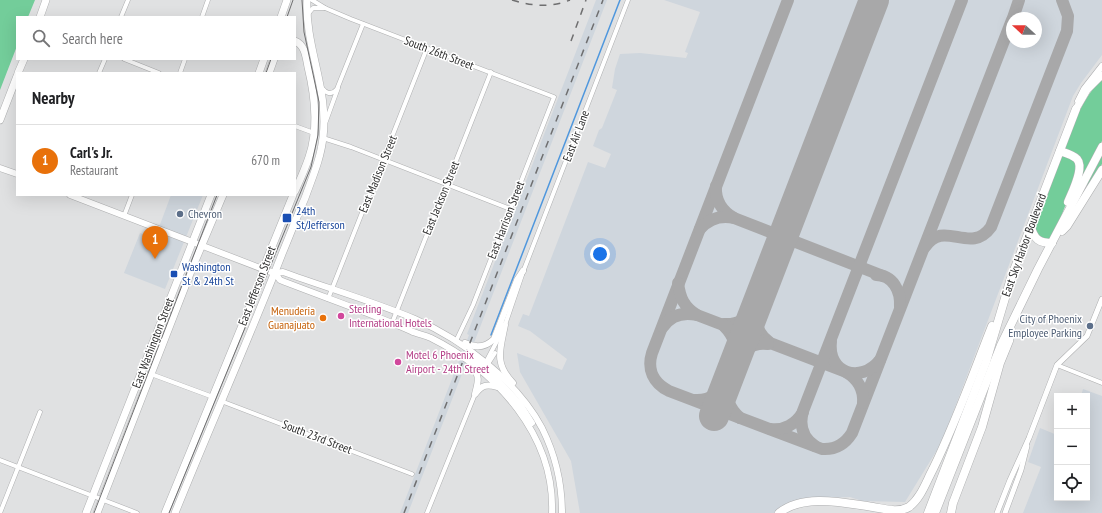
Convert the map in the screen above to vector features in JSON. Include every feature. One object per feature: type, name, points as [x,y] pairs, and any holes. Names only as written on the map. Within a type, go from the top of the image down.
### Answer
[{"type":"highway","name":"East Sky Harbor Boulevard","points":[[934,513],[936,501],[986,362],[1007,290],[1076,109]]},
{"type":"highway","name":"East Sky Harbor Boulevard","points":[[928,513],[936,501],[992,366],[1014,318],[1102,147]]},
{"type":"highway","points":[[1060,151],[1076,158],[1081,167],[1061,225]]},
{"type":"highway","points":[[1031,227],[1036,239],[1041,242],[1053,242],[1067,226],[1102,170]]},
{"type":"highway","points":[[779,513],[788,507],[801,503],[837,502],[895,511],[905,509],[913,503],[921,493],[951,432],[1007,290]]},
{"type":"highway","points":[[952,513],[953,503],[986,414],[1000,364],[1009,341],[1014,318]]},
{"type":"main road","points":[[40,16],[46,0]]},
{"type":"main road","points":[[282,15],[287,0]]},
{"type":"main road","name":"East Jefferson Street","points":[[307,0],[306,25],[310,50],[310,74]]},
{"type":"main road","name":"East Jefferson Street","points":[[175,513],[275,273],[314,174],[323,138],[324,110],[321,86],[307,17]]},
{"type":"main road","name":"East Jefferson Street","points":[[296,42],[302,45],[303,48],[310,74],[314,98],[314,133],[310,157],[296,189]]},
{"type":"main road","points":[[18,72],[24,60]]},
{"type":"main road","points":[[259,72],[264,60]]},
{"type":"main road","points":[[266,72],[268,60]]},
{"type":"main road","points":[[269,72],[274,60]]},
{"type":"main road","points":[[1076,109],[1082,92],[1102,66]]},
{"type":"main road","name":"East Sky Harbor Boulevard","points":[[1076,109],[1084,94],[1102,75]]},
{"type":"main road","points":[[0,120],[14,94],[16,82]]},
{"type":"main road","points":[[0,168],[16,174]]},
{"type":"main road","points":[[73,196],[275,273],[283,272],[396,312],[473,347],[485,346],[491,342],[498,331],[517,280],[523,271]]},
{"type":"main road","name":"East Washington Street","points":[[86,513],[211,196]]},
{"type":"main road","name":"East Washington Street","points":[[97,513],[193,266],[224,196]]},
{"type":"main road","name":"East Jefferson Street","points":[[165,513],[257,289],[293,196]]},
{"type":"main road","points":[[275,273],[280,280],[392,322],[416,333],[455,356],[477,373],[478,378],[475,394]]},
{"type":"main road","points":[[505,325],[500,353],[502,368],[505,374],[535,410],[552,452],[558,475],[562,500],[562,513]]},
{"type":"main road","name":"East Jefferson Street","points":[[221,377],[250,332]]},
{"type":"main road","points":[[416,333],[437,339],[453,346],[479,364],[487,364]]},
{"type":"main road","points":[[431,338],[464,358],[489,378],[522,415],[535,435]]},
{"type":"main road","points":[[457,340],[487,364],[520,397],[542,427]]},
{"type":"main road","points":[[487,364],[490,372],[513,396],[532,424],[547,469],[551,489],[552,513]]},
{"type":"main road","name":"East Washington Street","points":[[121,424],[147,385]]},
{"type":"main road","points":[[475,394],[486,385],[499,388]]},
{"type":"street","points":[[121,16],[128,0]]},
{"type":"street","points":[[202,16],[208,0]]},
{"type":"street","name":"South 26th Street","points":[[312,0],[325,8],[363,24],[491,72],[554,98]]},
{"type":"street","name":"East Air Lane","points":[[487,364],[628,0]]},
{"type":"street","points":[[307,17],[312,9],[325,8]]},
{"type":"street","name":"East Jefferson Street","points":[[324,126],[363,24]]},
{"type":"street","name":"East Madison Street","points":[[328,299],[427,48]]},
{"type":"street","points":[[99,72],[105,60]]},
{"type":"street","points":[[126,60],[156,72]]},
{"type":"street","points":[[180,72],[185,60]]},
{"type":"street","name":"East Jackson Street","points":[[392,322],[491,72]]},
{"type":"street","points":[[321,86],[326,92],[331,93],[335,92],[339,84]]},
{"type":"street","name":"East Harrison Street","points":[[457,340],[473,305],[554,98]]},
{"type":"street","points":[[296,126],[314,133]]},
{"type":"street","points":[[323,138],[510,209]]},
{"type":"street","points":[[124,216],[132,196]]},
{"type":"street","name":"East Air Lane","points":[[487,364],[495,352],[523,271]]},
{"type":"street","points":[[997,513],[1010,480],[1030,438],[1058,366],[1087,336],[1102,299]]},
{"type":"street","points":[[1058,366],[1102,383]]},
{"type":"street","points":[[151,374],[213,397]]},
{"type":"street","points":[[427,513],[475,394]]},
{"type":"street","name":"South 23rd Street","points":[[221,401],[412,474]]},
{"type":"street","points":[[0,513],[40,412]]},
{"type":"street","points":[[1005,513],[1023,464],[1030,438]]},
{"type":"street","points":[[0,460],[137,513]]},
{"type":"shaded area","points":[[596,0],[607,0],[408,513],[400,513],[469,335],[467,334]]},
{"type":"shaded area","points":[[664,0],[1102,0],[1102,55],[1073,96],[946,431],[937,450],[905,502],[862,501],[850,497],[802,499],[789,503],[774,513],[580,513],[571,461],[520,372],[517,353],[562,370],[567,359],[530,331],[518,326],[523,314],[529,316],[588,162],[605,168],[611,154],[593,146],[617,90],[612,88],[615,69],[620,54],[640,53],[686,58],[688,53],[685,52],[700,12]]},
{"type":"shaded area","points":[[171,196],[203,196],[165,289],[124,273],[140,233],[155,238]]},
{"type":"shaded area","points":[[1083,389],[1102,396],[1102,513],[1023,513],[1041,467],[1028,462],[1040,428],[1054,434],[1054,501],[1090,501],[1090,393],[1082,393]]},
{"type":"green space","points":[[0,0],[35,0],[28,16],[16,16],[16,49],[0,90]]},
{"type":"green space","points":[[1102,78],[1102,141],[1082,179],[1083,167],[1081,160],[1064,149],[1075,120],[1084,103]]},
{"type":"green space","points":[[1102,153],[1102,164],[1088,185],[1086,184]]},
{"type":"green space","points":[[1061,157],[1075,158],[1078,172],[1059,222],[1050,239],[1039,238],[1036,226]]},
{"type":"waterway","points":[[491,335],[620,0]]},
{"type":"taxiway","points":[[788,0],[652,353],[650,365],[655,380],[663,388],[669,391],[822,449],[839,446],[852,433],[1006,35]]},
{"type":"taxiway","points":[[815,446],[811,443],[803,431],[803,411],[962,0]]},
{"type":"taxiway","points":[[1015,12],[1019,0]]},
{"type":"taxiway","points":[[925,247],[932,239],[940,236],[974,238],[983,235],[991,227],[1067,31],[1068,16],[1062,0]]},
{"type":"taxiway","points":[[716,186],[720,205],[734,218]]},
{"type":"taxiway","points":[[700,229],[711,220],[724,217],[734,218],[883,276]]},
{"type":"taxiway","points":[[876,275],[887,278],[895,285],[899,295],[900,307]]},
{"type":"taxiway","points":[[678,283],[683,302],[697,315]]},
{"type":"taxiway","points":[[757,305],[757,326],[761,335],[769,342]]},
{"type":"taxiway","points":[[724,324],[743,320],[757,306]]},
{"type":"taxiway","points":[[663,327],[666,323],[678,315],[697,315],[846,372]]},
{"type":"taxiway","points":[[724,326],[734,342],[736,361]]},
{"type":"taxiway","points":[[831,341],[831,352],[834,361],[840,368],[847,372],[864,372],[880,360]]},
{"type":"taxiway","points":[[736,361],[749,347],[758,344],[768,344]]},
{"type":"taxiway","points":[[846,372],[857,381],[861,389],[863,403]]},
{"type":"taxiway","points":[[695,400],[706,399],[715,395],[723,388],[729,379]]},
{"type":"taxiway","points":[[728,381],[728,401],[740,418]]},
{"type":"taxiway","points":[[770,429],[780,429],[789,426],[797,420],[803,412]]},
{"type":"runway","points":[[714,416],[874,0]]},
{"type":"tram line","points":[[287,16],[293,0]]},
{"type":"tram line","points":[[169,513],[311,167],[318,135],[319,102],[304,32],[302,0]]},
{"type":"tram line","points":[[266,72],[271,60]]},
{"type":"tram line","points":[[94,513],[217,196]]},
{"type":"railway","points":[[512,0],[527,4],[541,5],[563,3],[570,0]]},
{"type":"railway","points":[[571,41],[586,0]]},
{"type":"railway","points":[[404,513],[603,0]]},
{"type":"place","name":"Chevron","points":[[180,214]]},
{"type":"place","name":"24th St/Jefferson","points":[[287,218]]},
{"type":"place","name":"Carl's Jr.","points":[[155,259]]},
{"type":"place","name":"Washington St & 24th St","points":[[174,274]]},
{"type":"place","name":"Sterling International Hotels","points":[[341,316]]},
{"type":"place","name":"Menuderia Guanajuato","points":[[323,318]]},
{"type":"place","name":"City of Phoenix Employee Parking","points":[[1090,326]]},
{"type":"place","name":"Motel 6 Phoenix Airport - 24th Street","points":[[398,362]]}]
